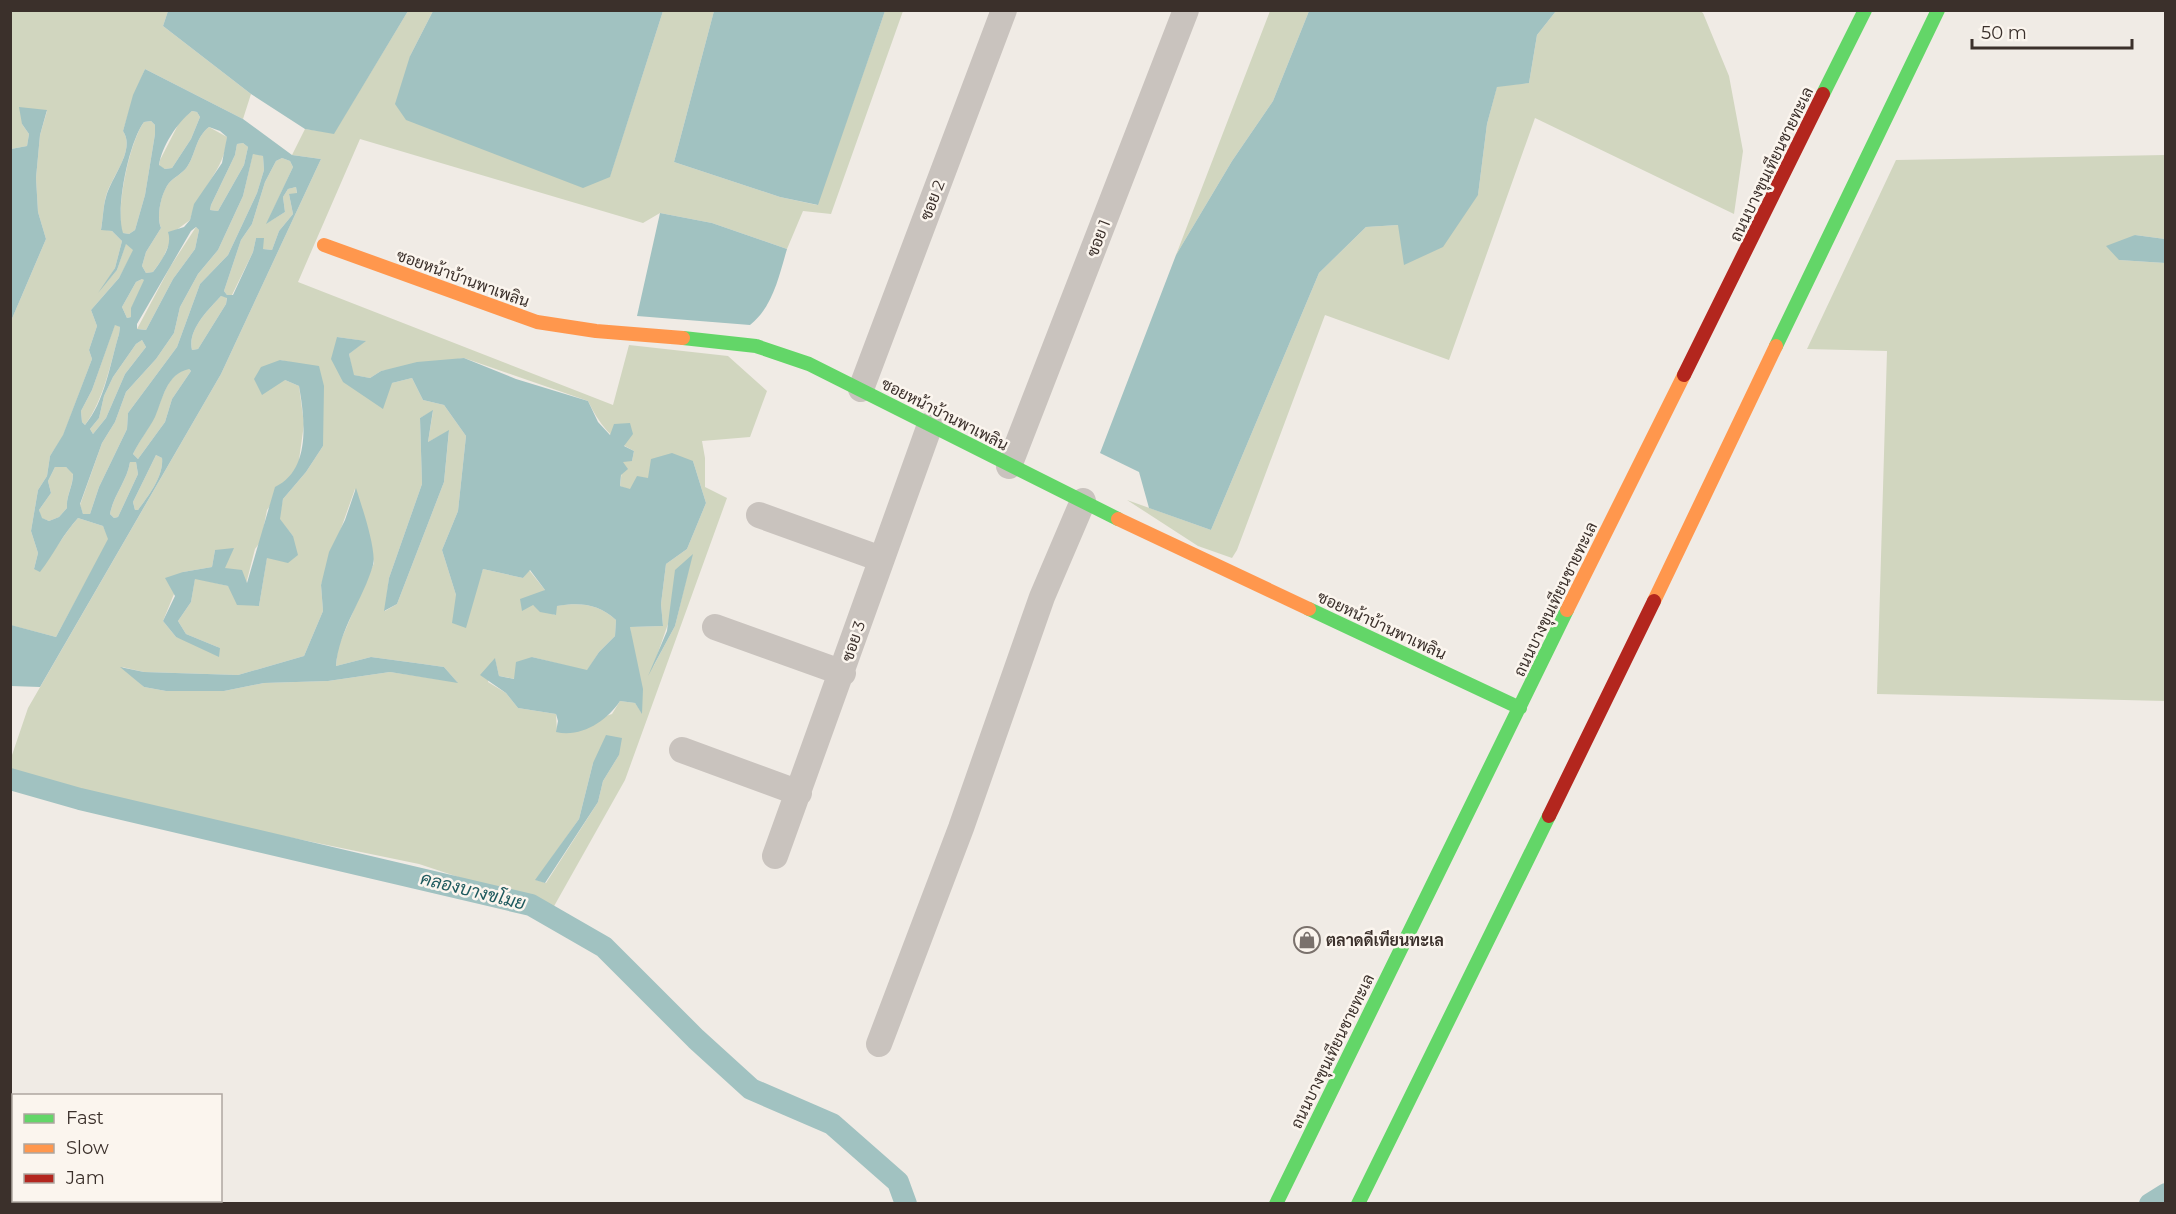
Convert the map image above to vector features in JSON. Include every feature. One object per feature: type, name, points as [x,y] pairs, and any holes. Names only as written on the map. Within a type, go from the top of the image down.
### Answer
[{"type":"main road","name":"ถนนบางขุนเทียนชายทะเล","points":[[1276,1203],[1865,10]]},
{"type":"main road","points":[[1358,1203],[1582,750],[1938,10]]},
{"type":"main road","name":"ซอยหน้าบ้านพาเพลิน","points":[[324,245],[537,322],[756,346],[809,364],[1009,466],[1520,708]]},
{"type":"street","name":"ซอย 2","points":[[861,389],[1004,10]]},
{"type":"street","name":"ซอย 1","points":[[1009,466],[1186,10]]},
{"type":"street","name":"ซอย 3","points":[[775,856],[843,673],[881,559],[930,425]]},
{"type":"street","points":[[879,1044],[961,828],[1042,597],[1083,501]]},
{"type":"street","points":[[759,515],[881,559]]},
{"type":"street","points":[[715,627],[843,673]]},
{"type":"street","points":[[682,750],[799,793]]},
{"type":"green space","points":[[1699,10],[1703,13],[1729,76],[1743,151],[1734,214],[1535,118],[1449,360],[1325,315],[1237,550],[1232,558],[1198,546],[1127,500],[1211,530],[1319,273],[1366,227],[1398,225],[1478,195],[1487,124],[1497,86],[1529,83],[1537,35],[1556,11]]},
{"type":"green space","points":[[11,11],[168,11],[163,26],[251,94],[243,119],[145,69],[134,95],[123,131],[127,146],[125,155],[104,204],[101,229],[112,231],[122,241],[115,268],[105,284],[117,270],[126,243],[134,250],[119,278],[91,310],[97,326],[89,350],[92,359],[63,436],[50,456],[47,476],[38,490],[31,531],[38,553],[34,569],[53,551],[78,518],[103,526],[109,539],[56,637],[10,625],[11,321],[46,239],[38,212],[36,178],[40,135],[47,111],[22,124],[29,134],[27,146],[11,149]]},
{"type":"green space","points":[[408,11],[433,11],[410,56],[610,176],[663,11],[714,11],[674,162],[780,197],[817,205],[885,11],[903,11],[831,214],[803,211],[787,249],[712,223],[660,213],[643,223],[360,139],[298,282],[613,405],[629,345],[728,356],[767,391],[750,437],[702,441],[705,458],[705,487],[727,498],[625,780],[553,908],[419,864],[176,814],[11,773],[11,758],[28,708],[221,374],[321,159],[292,155],[305,129],[334,133]],"holes":[[[337,337],[365,341],[349,354],[353,375],[370,378],[381,371],[464,358],[588,401],[607,430],[619,442],[634,451],[632,461],[623,461],[620,486],[630,490],[648,478],[693,461],[706,503],[687,549],[666,564],[661,604],[663,626],[630,627],[642,713],[635,703],[620,701],[612,714],[557,732],[556,714],[518,708],[506,693],[488,682],[495,659],[499,676],[515,679],[532,657],[587,671],[599,652],[615,636],[616,620],[596,607],[573,604],[556,606],[555,615],[533,605],[545,590],[529,570],[523,578],[483,569],[473,598],[456,595],[442,550],[458,511],[466,436],[444,405],[423,400],[412,378],[392,383],[343,382]],[[280,360],[294,363],[323,446],[306,472],[283,499],[279,519],[293,536],[267,557],[259,606],[228,586],[195,578],[191,602],[178,621],[186,634],[220,648],[176,637],[163,621],[183,572],[212,567],[215,550],[225,568],[246,584],[255,549],[261,541],[267,510],[298,467],[304,424],[299,386],[285,380]],[[433,411],[428,442],[449,431],[444,482],[397,604],[385,611],[389,578],[422,484],[420,418]],[[355,489],[374,563],[338,647],[336,666],[371,657],[444,667],[457,682],[390,672],[328,681],[264,683],[224,691],[166,691],[144,687],[122,667],[144,672],[238,675],[304,656],[323,611],[321,585]],[[692,555],[675,626],[653,667]],[[619,755],[603,781],[598,802],[546,883],[536,880],[579,819],[593,763]]]},
{"type":"green space","points":[[1270,11],[1309,11],[1273,101],[1232,161],[1176,255]]},
{"type":"green space","points":[[192,111],[197,112],[200,117],[191,139],[172,168],[165,169],[159,166],[180,121]]},
{"type":"green space","points":[[151,121],[155,125],[155,134],[145,195],[135,230],[129,234],[122,233],[122,192],[129,160],[144,122]]},
{"type":"green space","points":[[209,127],[227,137],[222,159],[190,220],[175,231],[163,258],[153,272],[146,273],[142,266],[146,252],[161,228],[159,211],[164,193],[169,183],[187,167],[198,141]]},
{"type":"green space","points":[[243,143],[248,147],[244,165],[218,211],[210,210],[235,155],[237,144]]},
{"type":"green space","points":[[253,153],[263,156],[264,170],[257,193],[228,255],[200,284],[177,347],[128,413],[127,429],[99,487],[90,514],[83,514],[80,505],[102,443],[115,422],[126,392],[156,359],[174,333],[180,307],[198,274],[218,250],[243,196]]},
{"type":"green space","points":[[2165,155],[2165,239],[2135,235],[2119,260],[2165,263],[2165,701],[1877,694],[1887,351],[1807,349],[1896,160]]},
{"type":"green space","points":[[282,158],[290,161],[293,167],[267,223],[285,212],[283,197],[288,189],[296,187],[297,194],[289,194],[293,214],[279,231],[272,250],[262,249],[256,238],[253,252],[232,295],[227,295],[224,291],[241,240],[252,224],[265,182],[276,161]]},
{"type":"green space","points":[[196,227],[199,230],[195,249],[173,279],[146,330],[137,329],[170,267]]},
{"type":"green space","points":[[145,280],[132,307],[131,317],[127,318],[122,307],[136,282]]},
{"type":"green space","points":[[221,296],[227,297],[226,304],[198,349],[192,350],[191,342],[196,328]]},
{"type":"green space","points":[[115,324],[120,327],[109,370],[102,393],[85,425],[82,422],[81,411],[92,390]]},
{"type":"green space","points":[[142,340],[146,347],[125,374],[106,418],[93,434],[90,429],[99,418],[104,396],[113,377],[136,344]]},
{"type":"green space","points":[[188,368],[191,371],[172,399],[165,422],[138,459],[133,454],[152,422],[166,388],[175,376]]},
{"type":"green space","points":[[156,455],[162,458],[158,479],[138,510],[135,510],[133,502]]},
{"type":"green space","points":[[130,462],[136,462],[138,474],[118,517],[114,518],[110,514],[112,507]]},
{"type":"green space","points":[[55,467],[66,467],[73,473],[73,478],[67,508],[59,517],[49,521],[41,518],[39,510],[51,493],[48,481]]},
{"type":"water","points":[[168,10],[408,11],[334,134],[305,129],[251,94],[163,26]]},
{"type":"water","points":[[433,11],[663,11],[610,177],[583,188],[406,120],[395,104],[410,56]]},
{"type":"water","points":[[714,11],[885,11],[818,205],[780,197],[674,162]]},
{"type":"water","points":[[1309,11],[1556,11],[1537,35],[1529,83],[1497,87],[1487,124],[1478,195],[1443,247],[1404,265],[1398,225],[1366,227],[1319,273],[1211,530],[1149,508],[1139,472],[1100,453],[1176,255],[1232,161],[1273,101]]},
{"type":"water","points":[[145,69],[243,119],[292,155],[321,159],[221,374],[40,687],[11,686],[11,625],[56,637],[108,539],[103,526],[78,518],[40,572],[34,569],[38,553],[31,531],[38,490],[47,476],[50,456],[63,435],[92,359],[89,350],[97,326],[91,310],[119,278],[133,250],[126,244],[117,270],[98,293],[115,268],[122,241],[112,231],[101,230],[106,197],[127,147],[123,131],[133,95]],"holes":[[[192,111],[197,112],[200,117],[191,139],[172,168],[165,169],[159,165],[167,143],[176,128]],[[151,121],[155,125],[145,195],[135,230],[129,234],[123,233],[121,222],[122,193],[138,132],[144,122]],[[209,127],[220,131],[227,137],[222,163],[194,204],[190,220],[184,227],[168,232],[169,243],[165,253],[153,272],[146,273],[142,266],[146,252],[161,228],[159,212],[164,193],[169,183],[187,167],[198,141]],[[243,143],[248,147],[244,165],[218,211],[210,210],[235,155],[237,144]],[[253,154],[263,156],[264,170],[257,193],[228,255],[200,284],[177,347],[128,413],[127,429],[99,487],[90,514],[83,514],[80,504],[102,443],[115,422],[126,392],[156,359],[174,333],[180,307],[198,274],[218,250],[243,196]],[[282,158],[290,161],[293,167],[266,224],[285,212],[283,197],[288,189],[296,187],[297,193],[289,194],[293,214],[279,231],[272,250],[263,249],[264,238],[256,238],[253,252],[233,295],[227,295],[224,291],[241,240],[252,224],[265,182],[276,161]],[[196,227],[199,230],[195,249],[173,279],[146,330],[137,329],[137,324],[191,231]],[[142,279],[144,280],[131,308],[131,317],[127,318],[122,307],[136,282]],[[221,296],[227,298],[226,304],[198,349],[192,350],[193,335],[205,314]],[[115,325],[120,327],[119,334],[102,394],[85,425],[82,422],[81,411],[92,390]],[[142,340],[146,347],[125,374],[106,418],[93,434],[90,429],[99,418],[104,396],[113,377],[136,344]],[[189,369],[191,371],[172,399],[165,422],[138,459],[133,454],[155,417],[170,382],[181,372]],[[156,455],[162,458],[160,472],[138,510],[135,510],[133,502]],[[130,462],[136,462],[138,474],[118,517],[114,518],[110,514]],[[55,467],[66,467],[73,474],[67,508],[59,517],[49,521],[42,518],[39,510],[51,493],[48,481]]]},
{"type":"water","points":[[19,107],[47,110],[40,135],[36,178],[38,212],[46,239],[11,321],[11,149],[27,146],[29,134],[22,124]]},
{"type":"water","points":[[660,213],[712,223],[787,249],[770,300],[758,318],[750,325],[637,316]]},
{"type":"water","points":[[2135,235],[2165,239],[2165,263],[2119,260],[2106,246]]},
{"type":"water","points":[[337,337],[366,341],[349,354],[354,375],[370,378],[381,371],[417,362],[464,358],[516,379],[588,401],[598,422],[610,435],[614,424],[630,423],[633,434],[624,446],[634,451],[632,461],[623,462],[628,469],[621,475],[620,486],[630,489],[637,476],[648,478],[651,459],[672,453],[693,461],[706,503],[687,549],[666,564],[661,604],[663,626],[630,627],[643,689],[642,714],[635,703],[620,701],[601,721],[584,730],[556,732],[558,721],[556,714],[518,708],[506,693],[480,675],[495,658],[499,676],[514,679],[516,662],[532,657],[587,670],[599,652],[615,636],[616,620],[603,610],[581,604],[557,606],[556,615],[540,612],[533,605],[522,611],[520,599],[545,590],[530,570],[523,578],[483,569],[466,628],[452,623],[456,595],[442,550],[458,511],[466,436],[444,405],[423,400],[412,378],[392,383],[383,409],[343,382],[331,359]]},
{"type":"water","points":[[280,360],[319,366],[324,386],[323,446],[306,472],[283,499],[280,519],[293,536],[298,555],[288,563],[267,558],[259,606],[237,605],[228,586],[195,579],[191,602],[178,621],[186,634],[220,648],[219,657],[176,637],[163,621],[175,596],[165,578],[212,567],[215,550],[234,548],[225,568],[242,570],[247,583],[275,487],[287,479],[295,469],[303,443],[304,428],[299,386],[285,380],[262,395],[254,379],[261,367]]},
{"type":"water","points":[[433,410],[428,442],[449,430],[444,482],[397,604],[384,611],[389,578],[422,484],[420,418]]},
{"type":"water","points":[[356,488],[371,538],[374,558],[369,578],[346,627],[336,666],[371,657],[423,664],[444,667],[458,683],[390,672],[328,681],[264,683],[224,691],[166,691],[144,687],[120,667],[144,672],[238,675],[304,656],[323,611],[321,585],[329,552],[345,520]]},
{"type":"water","points":[[693,554],[675,626],[648,676],[667,631],[675,570]]},
{"type":"water","points":[[606,735],[622,738],[619,755],[603,781],[598,802],[545,883],[535,880],[579,819],[593,763]]},
{"type":"waterway","name":"คลองบางขโมย","points":[[10,779],[80,799],[531,905],[604,947],[696,1039],[751,1089],[832,1124],[898,1182],[906,1204]]},
{"type":"waterway","points":[[2150,1204],[2166,1194]]},
{"type":"traffic: fast","points":[[1823,94],[1865,10]]},
{"type":"traffic: fast","points":[[1776,346],[1938,10]]},
{"type":"traffic: fast","points":[[683,338],[756,346],[809,364],[1118,519]]},
{"type":"traffic: fast","points":[[1309,609],[1520,708]]},
{"type":"traffic: fast","points":[[1276,1204],[1567,610]]},
{"type":"traffic: fast","points":[[1358,1204],[1549,816]]},
{"type":"traffic: slow","points":[[324,245],[537,322],[596,331],[683,338]]},
{"type":"traffic: slow","points":[[1654,601],[1776,346]]},
{"type":"traffic: slow","points":[[1567,610],[1684,375]]},
{"type":"traffic: slow","points":[[1118,519],[1309,609]]},
{"type":"traffic: jam","points":[[1684,375],[1823,94]]},
{"type":"traffic: jam","points":[[1549,816],[1654,601]]},
{"type":"place","name":"ตลาดดีเทียนทะเล","points":[[1307,940]]}]
